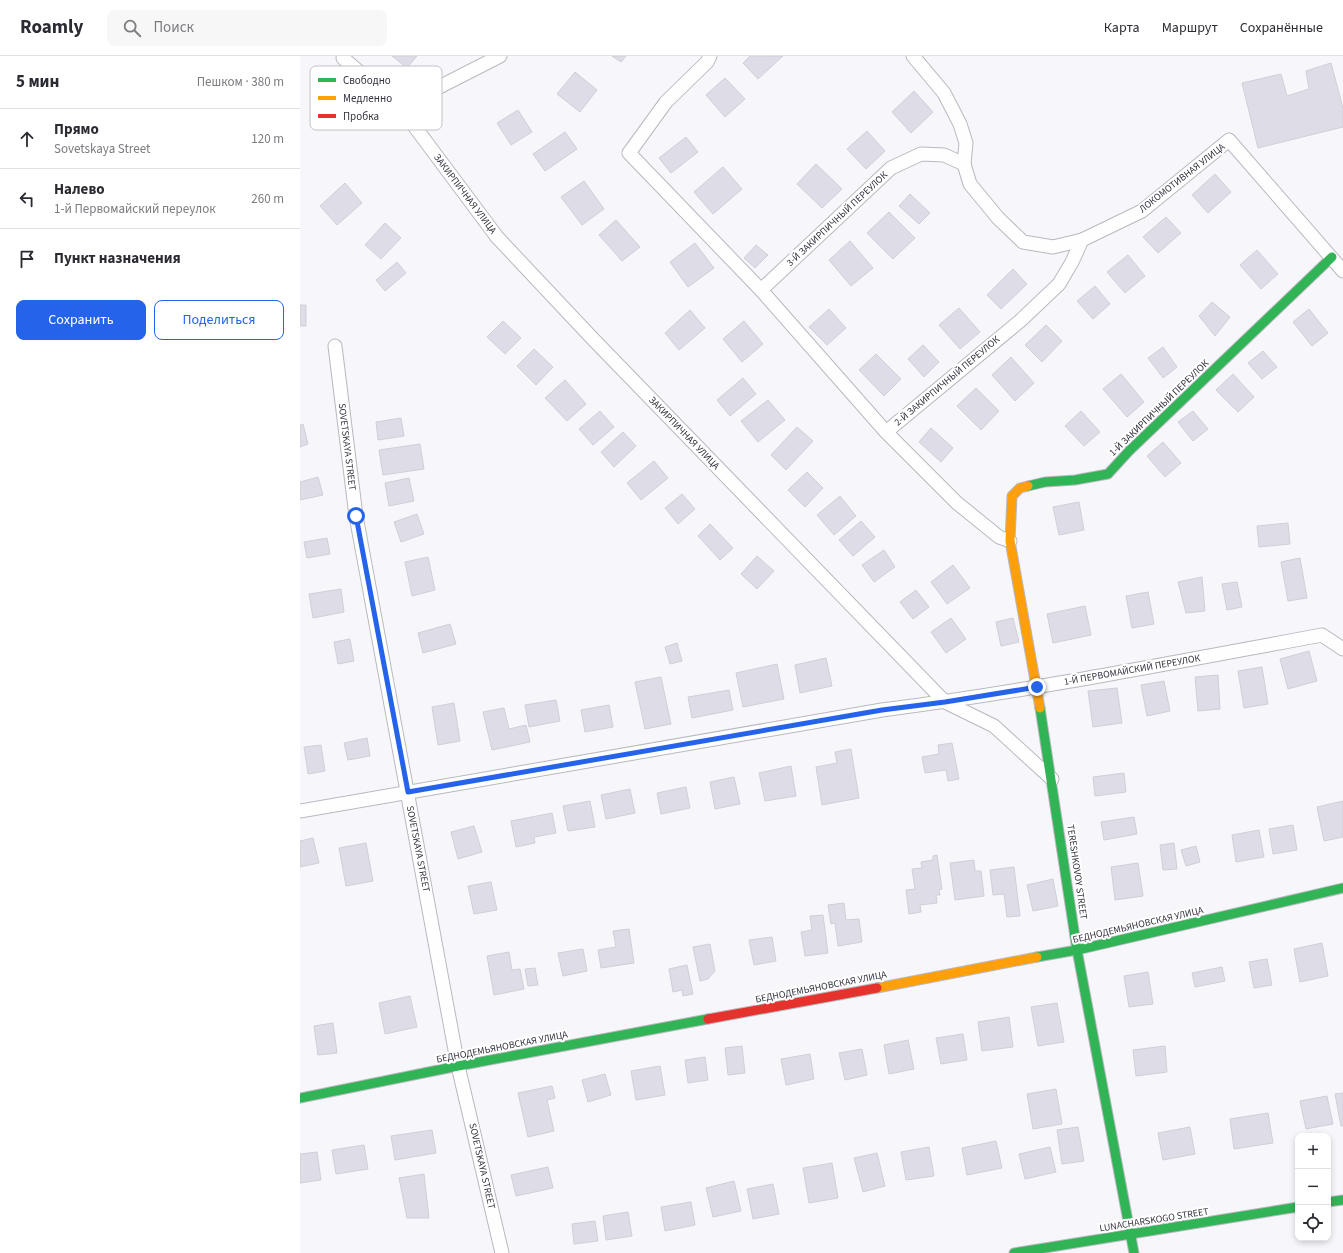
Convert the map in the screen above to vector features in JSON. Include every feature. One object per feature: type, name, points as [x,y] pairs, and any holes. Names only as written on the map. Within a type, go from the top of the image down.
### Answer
[{"type":"street","points":[[442,86],[500,56]]},
{"type":"street","points":[[710,56],[707,62],[666,102],[629,153],[761,290],[886,432]]},
{"type":"street","name":"ЛОКОМОТИВНАЯ УЛИЦА","points":[[913,56],[944,93],[960,124],[966,143],[964,164],[970,184],[998,218],[1023,242],[1053,247],[1082,240],[1142,211],[1229,140],[1343,271]]},
{"type":"street","name":"ЗАКИРПИЧНАЯ УЛИЦА","points":[[343,58],[352,66]]},
{"type":"street","name":"ЗАКИРПИЧНАЯ УЛИЦА","points":[[417,130],[497,237],[592,338],[945,702],[994,726],[1052,779]]},
{"type":"street","name":"3-Й ЗАКИРПИЧНЫЙ ПЕРЕУЛОК","points":[[761,290],[891,168],[921,154],[944,155],[964,164]]},
{"type":"street","name":"2-Й ЗАКИРПИЧНЫЙ ПЕРЕУЛОК","points":[[1010,541],[999,537],[957,503],[886,432],[1020,321],[1059,284],[1072,262],[1082,240]]},
{"type":"street","name":"1-Й ЗАКИРПИЧНЫЙ ПЕРЕУЛОК","points":[[1010,541],[1012,496],[1020,488],[1046,482],[1075,480],[1108,474],[1129,451],[1332,257]]},
{"type":"street","name":"SOVETSKAYA STREET","points":[[335,346],[356,516],[458,1066],[502,1253]]},
{"type":"street","name":"TERESHKOVOY STREET","points":[[1010,541],[1037,687],[1077,950],[1134,1253]]},
{"type":"street","name":"1-Й ПЕРВОМАЙСКИЙ ПЕРЕУЛОК","points":[[300,811],[882,710],[945,702],[1037,687],[1322,635],[1343,649]]},
{"type":"street","name":"БЕДНОДЕМЬЯНОВСКАЯ УЛИЦА","points":[[300,1098],[458,1066],[1077,950],[1343,888]]},
{"type":"street","points":[[1331,1202],[1343,1200]]},
{"type":"street","name":"LUNACHARSKOGO STREET","points":[[1014,1253],[1295,1208]]},
{"type":"building","points":[[392,56],[417,56],[409,66],[404,66]]},
{"type":"building","points":[[612,56],[626,56],[621,62]]},
{"type":"building","points":[[750,56],[783,56],[758,79],[743,63]]},
{"type":"building","points":[[1331,63],[1343,108],[1343,127],[1258,148],[1242,83],[1281,74],[1287,96],[1309,89],[1306,71]]},
{"type":"building","points":[[575,72],[597,90],[580,112],[557,94]]},
{"type":"building","points":[[725,78],[745,99],[725,117],[706,95]]},
{"type":"building","points":[[914,91],[933,112],[911,133],[892,112]]},
{"type":"building","points":[[518,110],[532,132],[511,145],[497,123]]},
{"type":"building","points":[[867,131],[885,151],[866,169],[847,149]]},
{"type":"building","points":[[565,132],[577,149],[545,171],[533,154]]},
{"type":"building","points":[[686,137],[698,152],[671,173],[659,158]]},
{"type":"building","points":[[816,164],[842,189],[822,208],[797,184]]},
{"type":"building","points":[[723,167],[742,189],[713,214],[694,192]]},
{"type":"building","points":[[1215,174],[1231,192],[1208,213],[1192,195]]},
{"type":"building","points":[[584,181],[604,209],[582,225],[561,197]]},
{"type":"building","points":[[345,183],[362,203],[337,225],[320,206]]},
{"type":"building","points":[[910,194],[930,213],[919,224],[899,206]]},
{"type":"building","points":[[889,212],[915,238],[893,259],[867,233]]},
{"type":"building","points":[[1166,217],[1181,233],[1158,253],[1143,237]]},
{"type":"building","points":[[616,220],[640,247],[622,261],[599,235]]},
{"type":"building","points":[[385,223],[401,238],[381,259],[365,245]]},
{"type":"building","points":[[850,241],[873,268],[851,286],[829,260]]},
{"type":"building","points":[[695,243],[714,268],[688,287],[670,262]]},
{"type":"building","points":[[756,245],[768,255],[755,268],[744,258]]},
{"type":"building","points":[[1257,250],[1278,274],[1261,289],[1240,265]]},
{"type":"building","points":[[1128,255],[1145,276],[1125,293],[1107,272]]},
{"type":"building","points":[[397,262],[406,273],[385,291],[376,280]]},
{"type":"building","points":[[1013,269],[1027,284],[1001,309],[987,295]]},
{"type":"building","points":[[1095,286],[1110,304],[1093,319],[1077,301]]},
{"type":"building","points":[[1212,302],[1230,317],[1215,336],[1199,316]]},
{"type":"building","points":[[300,305],[306,305],[306,326],[300,326]]},
{"type":"building","points":[[959,308],[980,332],[960,349],[939,325]]},
{"type":"building","points":[[829,309],[846,328],[827,345],[809,327]]},
{"type":"building","points":[[1309,309],[1328,333],[1312,346],[1293,322]]},
{"type":"building","points":[[690,310],[705,328],[679,350],[665,333]]},
{"type":"building","points":[[503,321],[521,338],[505,354],[487,337]]},
{"type":"building","points":[[744,321],[763,344],[742,362],[723,339]]},
{"type":"building","points":[[1046,325],[1062,341],[1042,362],[1025,345]]},
{"type":"building","points":[[923,345],[939,362],[924,377],[908,359]]},
{"type":"building","points":[[1163,347],[1177,367],[1163,378],[1148,358]]},
{"type":"building","points":[[534,349],[553,367],[536,385],[517,366]]},
{"type":"building","points":[[1263,351],[1277,367],[1262,379],[1248,363]]},
{"type":"building","points":[[876,354],[901,379],[884,396],[859,370]]},
{"type":"building","points":[[1011,357],[1034,383],[1015,401],[992,375]]},
{"type":"building","points":[[1121,374],[1144,402],[1127,417],[1103,389]]},
{"type":"building","points":[[1233,374],[1254,397],[1238,412],[1216,390]]},
{"type":"building","points":[[743,378],[756,394],[730,416],[717,400]]},
{"type":"building","points":[[565,380],[586,404],[567,421],[545,398]]},
{"type":"building","points":[[976,388],[999,411],[981,430],[957,406]]},
{"type":"building","points":[[768,400],[785,420],[758,442],[741,421]]},
{"type":"building","points":[[600,411],[614,427],[593,445],[579,429]]},
{"type":"building","points":[[1081,411],[1100,432],[1084,446],[1065,426]]},
{"type":"building","points":[[1193,411],[1208,429],[1193,441],[1178,422]]},
{"type":"building","points":[[401,418],[404,436],[378,440],[376,422]]},
{"type":"building","points":[[303,424],[308,444],[300,447],[300,425]]},
{"type":"building","points":[[797,427],[813,441],[786,470],[771,455]]},
{"type":"building","points":[[931,428],[953,448],[941,462],[919,442]]},
{"type":"building","points":[[623,432],[636,446],[614,467],[601,452]]},
{"type":"building","points":[[1163,442],[1181,463],[1165,477],[1147,456]]},
{"type":"building","points":[[420,444],[424,469],[383,475],[379,450]]},
{"type":"building","points":[[654,461],[668,478],[641,500],[627,483]]},
{"type":"building","points":[[807,472],[823,488],[805,507],[788,490]]},
{"type":"building","points":[[318,477],[323,495],[300,500],[300,482]]},
{"type":"building","points":[[409,478],[414,501],[389,506],[385,483]]},
{"type":"building","points":[[682,494],[695,509],[678,524],[665,508]]},
{"type":"building","points":[[840,496],[856,516],[834,535],[817,515]]},
{"type":"building","points":[[1079,502],[1084,530],[1059,535],[1053,507]]},
{"type":"building","points":[[417,514],[424,534],[401,542],[394,522]]},
{"type":"building","points":[[861,521],[875,537],[853,556],[839,540]]},
{"type":"building","points":[[1288,523],[1290,544],[1259,547],[1257,526]]},
{"type":"building","points":[[710,524],[733,548],[720,560],[698,536]]},
{"type":"building","points":[[327,538],[330,554],[307,558],[304,542]]},
{"type":"building","points":[[884,550],[895,567],[874,582],[862,565]]},
{"type":"building","points":[[757,556],[774,571],[757,589],[741,574]]},
{"type":"building","points":[[428,557],[435,590],[412,596],[405,562]]},
{"type":"building","points":[[1300,558],[1307,598],[1288,601],[1281,562]]},
{"type":"building","points":[[953,565],[970,588],[947,604],[931,582]]},
{"type":"building","points":[[1202,577],[1205,611],[1186,613],[1178,582]]},
{"type":"building","points":[[1237,582],[1242,607],[1227,610],[1222,584]]},
{"type":"building","points":[[341,589],[344,612],[313,618],[309,594]]},
{"type":"building","points":[[916,590],[929,607],[913,619],[900,602]]},
{"type":"building","points":[[1148,592],[1154,624],[1132,628],[1126,596]]},
{"type":"building","points":[[1085,606],[1091,635],[1053,643],[1047,614]]},
{"type":"building","points":[[951,618],[966,639],[946,653],[931,632]]},
{"type":"building","points":[[1013,618],[1019,642],[1001,646],[996,622]]},
{"type":"building","points":[[450,624],[456,644],[423,653],[418,633]]},
{"type":"building","points":[[350,639],[354,661],[338,664],[334,642]]},
{"type":"building","points":[[677,643],[682,661],[670,664],[665,647]]},
{"type":"building","points":[[1309,651],[1317,681],[1288,689],[1280,659]]},
{"type":"building","points":[[826,658],[832,686],[800,693],[795,665]]},
{"type":"building","points":[[777,664],[784,699],[743,707],[736,673]]},
{"type":"building","points":[[1262,667],[1268,704],[1244,708],[1238,671]]},
{"type":"building","points":[[1218,675],[1220,709],[1198,711],[1195,677]]},
{"type":"building","points":[[661,677],[671,724],[645,729],[635,682]]},
{"type":"building","points":[[1164,681],[1170,711],[1147,716],[1141,685]]},
{"type":"building","points":[[1117,688],[1122,723],[1093,727],[1088,691]]},
{"type":"building","points":[[729,690],[733,710],[692,718],[688,697]]},
{"type":"building","points":[[556,700],[560,721],[529,727],[525,705]]},
{"type":"building","points":[[454,703],[460,741],[438,745],[432,707]]},
{"type":"building","points":[[609,705],[613,727],[585,732],[581,710]]},
{"type":"building","points":[[504,708],[509,729],[526,725],[530,742],[492,750],[483,712]]},
{"type":"building","points":[[367,738],[370,756],[348,760],[344,743]]},
{"type":"building","points":[[952,743],[959,779],[948,781],[946,770],[925,773],[922,757],[939,754],[938,745]]},
{"type":"building","points":[[321,745],[325,771],[308,774],[304,747]]},
{"type":"building","points":[[851,749],[859,798],[822,805],[816,767],[837,763],[835,752]]},
{"type":"building","points":[[791,766],[796,796],[765,801],[759,773]]},
{"type":"building","points":[[1124,773],[1126,792],[1095,796],[1093,777]]},
{"type":"building","points":[[734,777],[740,804],[715,809],[710,782]]},
{"type":"building","points":[[686,787],[690,808],[661,814],[657,793]]},
{"type":"building","points":[[630,789],[635,813],[606,819],[601,795]]},
{"type":"building","points":[[590,801],[595,827],[568,831],[563,806]]},
{"type":"building","points":[[1343,801],[1343,837],[1324,841],[1317,807]]},
{"type":"building","points":[[552,813],[556,833],[534,837],[535,843],[516,847],[511,821]]},
{"type":"building","points":[[1134,817],[1137,834],[1104,840],[1101,822]]},
{"type":"building","points":[[1293,825],[1297,850],[1273,854],[1269,829]]},
{"type":"building","points":[[474,826],[482,852],[458,859],[451,832]]},
{"type":"building","points":[[1259,830],[1264,857],[1236,862],[1232,835]]},
{"type":"building","points":[[313,838],[319,863],[300,867],[300,841]]},
{"type":"building","points":[[366,843],[373,881],[346,886],[339,848]]},
{"type":"building","points":[[1174,843],[1177,869],[1163,870],[1160,845]]},
{"type":"building","points":[[1196,846],[1200,862],[1186,866],[1181,850]]},
{"type":"building","points":[[937,855],[942,889],[939,890],[940,895],[936,895],[937,903],[920,905],[921,912],[909,914],[906,890],[915,889],[912,869],[922,868],[921,862],[933,860],[933,856]]},
{"type":"building","points":[[974,860],[975,871],[981,871],[984,896],[955,900],[950,863]]},
{"type":"building","points":[[1138,863],[1143,896],[1115,900],[1111,867]]},
{"type":"building","points":[[1014,867],[1020,916],[1007,917],[1004,894],[993,895],[990,870]]},
{"type":"building","points":[[1053,879],[1058,906],[1033,911],[1027,885]]},
{"type":"building","points":[[491,882],[497,910],[474,914],[468,886]]},
{"type":"building","points":[[844,903],[846,920],[859,919],[862,942],[838,946],[835,923],[831,924],[828,905]]},
{"type":"building","points":[[823,915],[828,953],[805,956],[801,932],[812,930],[810,916]]},
{"type":"building","points":[[629,929],[634,963],[601,968],[598,950],[616,947],[613,931]]},
{"type":"building","points":[[772,937],[776,961],[754,965],[749,940]]},
{"type":"building","points":[[1322,943],[1328,976],[1300,982],[1294,949]]},
{"type":"building","points":[[710,944],[715,971],[708,979],[700,981],[693,947]]},
{"type":"building","points":[[583,949],[587,971],[563,976],[558,953]]},
{"type":"building","points":[[509,952],[512,970],[520,969],[524,989],[494,995],[487,956]]},
{"type":"building","points":[[1267,959],[1272,985],[1254,988],[1249,962]]},
{"type":"building","points":[[687,965],[693,994],[683,996],[682,990],[673,992],[669,969]]},
{"type":"building","points":[[1222,967],[1225,981],[1195,987],[1192,973]]},
{"type":"building","points":[[535,968],[538,985],[528,986],[525,969]]},
{"type":"building","points":[[1148,972],[1153,1004],[1129,1007],[1124,976]]},
{"type":"building","points":[[410,996],[417,1027],[385,1034],[379,1003]]},
{"type":"building","points":[[1057,1003],[1064,1042],[1038,1046],[1031,1007]]},
{"type":"building","points":[[1009,1017],[1013,1047],[982,1051],[978,1022]]},
{"type":"building","points":[[333,1023],[337,1053],[318,1055],[314,1026]]},
{"type":"building","points":[[963,1034],[967,1060],[941,1064],[936,1038]]},
{"type":"building","points":[[908,1040],[914,1069],[889,1074],[884,1045]]},
{"type":"building","points":[[742,1046],[745,1073],[728,1075],[725,1048]]},
{"type":"building","points":[[1165,1046],[1167,1072],[1136,1076],[1133,1050]]},
{"type":"building","points":[[862,1049],[867,1075],[845,1080],[839,1053]]},
{"type":"building","points":[[810,1054],[814,1079],[786,1085],[781,1059]]},
{"type":"building","points":[[705,1057],[708,1080],[688,1083],[685,1060]]},
{"type":"building","points":[[660,1066],[665,1095],[636,1100],[631,1071]]},
{"type":"building","points":[[605,1074],[611,1095],[588,1102],[582,1080]]},
{"type":"building","points":[[552,1086],[555,1098],[547,1100],[554,1131],[528,1137],[518,1093]]},
{"type":"building","points":[[1056,1089],[1062,1124],[1033,1129],[1027,1094]]},
{"type":"building","points":[[1343,1093],[1343,1126],[1341,1126],[1335,1094]]},
{"type":"building","points":[[1327,1096],[1333,1124],[1306,1129],[1300,1101]]},
{"type":"building","points":[[1268,1113],[1273,1143],[1234,1149],[1230,1119]]},
{"type":"building","points":[[1078,1127],[1084,1161],[1062,1164],[1057,1130]]},
{"type":"building","points":[[1190,1127],[1195,1154],[1163,1160],[1158,1133]]},
{"type":"building","points":[[432,1130],[436,1153],[395,1160],[391,1136]]},
{"type":"building","points":[[996,1141],[1002,1168],[967,1175],[962,1148]]},
{"type":"building","points":[[364,1145],[368,1169],[336,1174],[332,1150]]},
{"type":"building","points":[[929,1147],[934,1176],[906,1180],[901,1152]]},
{"type":"building","points":[[1050,1147],[1056,1172],[1025,1179],[1019,1154]]},
{"type":"building","points":[[317,1152],[321,1180],[300,1183],[300,1154]]},
{"type":"building","points":[[877,1153],[885,1186],[863,1192],[854,1158]]},
{"type":"building","points":[[832,1163],[838,1198],[809,1203],[803,1168]]},
{"type":"building","points":[[548,1167],[553,1188],[516,1196],[511,1175]]},
{"type":"building","points":[[424,1174],[429,1218],[407,1218],[399,1178]]},
{"type":"building","points":[[734,1181],[741,1211],[713,1217],[706,1188]]},
{"type":"building","points":[[773,1184],[779,1214],[753,1219],[747,1189]]},
{"type":"building","points":[[691,1202],[695,1225],[665,1231],[661,1207]]},
{"type":"building","points":[[628,1212],[632,1236],[606,1240],[603,1216]]},
{"type":"building","points":[[595,1221],[598,1241],[574,1244],[572,1224]]},
{"type":"traffic: fast","points":[[1028,486],[1045,482],[1075,480],[1108,474],[1129,451],[1332,257]]},
{"type":"traffic: fast","points":[[1040,708],[1077,950],[1134,1253]]},
{"type":"traffic: fast","points":[[1037,957],[1077,950],[1343,888]]},
{"type":"traffic: fast","points":[[300,1098],[458,1066],[708,1019]]},
{"type":"traffic: fast","points":[[1331,1202],[1343,1200]]},
{"type":"traffic: fast","points":[[1014,1253],[1295,1207]]},
{"type":"traffic: slow","points":[[1028,486],[1020,488],[1012,496],[1010,541],[1040,708]]},
{"type":"traffic: slow","points":[[877,988],[1037,957]]},
{"type":"traffic: jam","points":[[708,1019],[877,988]]},
{"type":"route","points":[[356,516],[408,792],[882,710],[945,702],[1037,687]]}]
